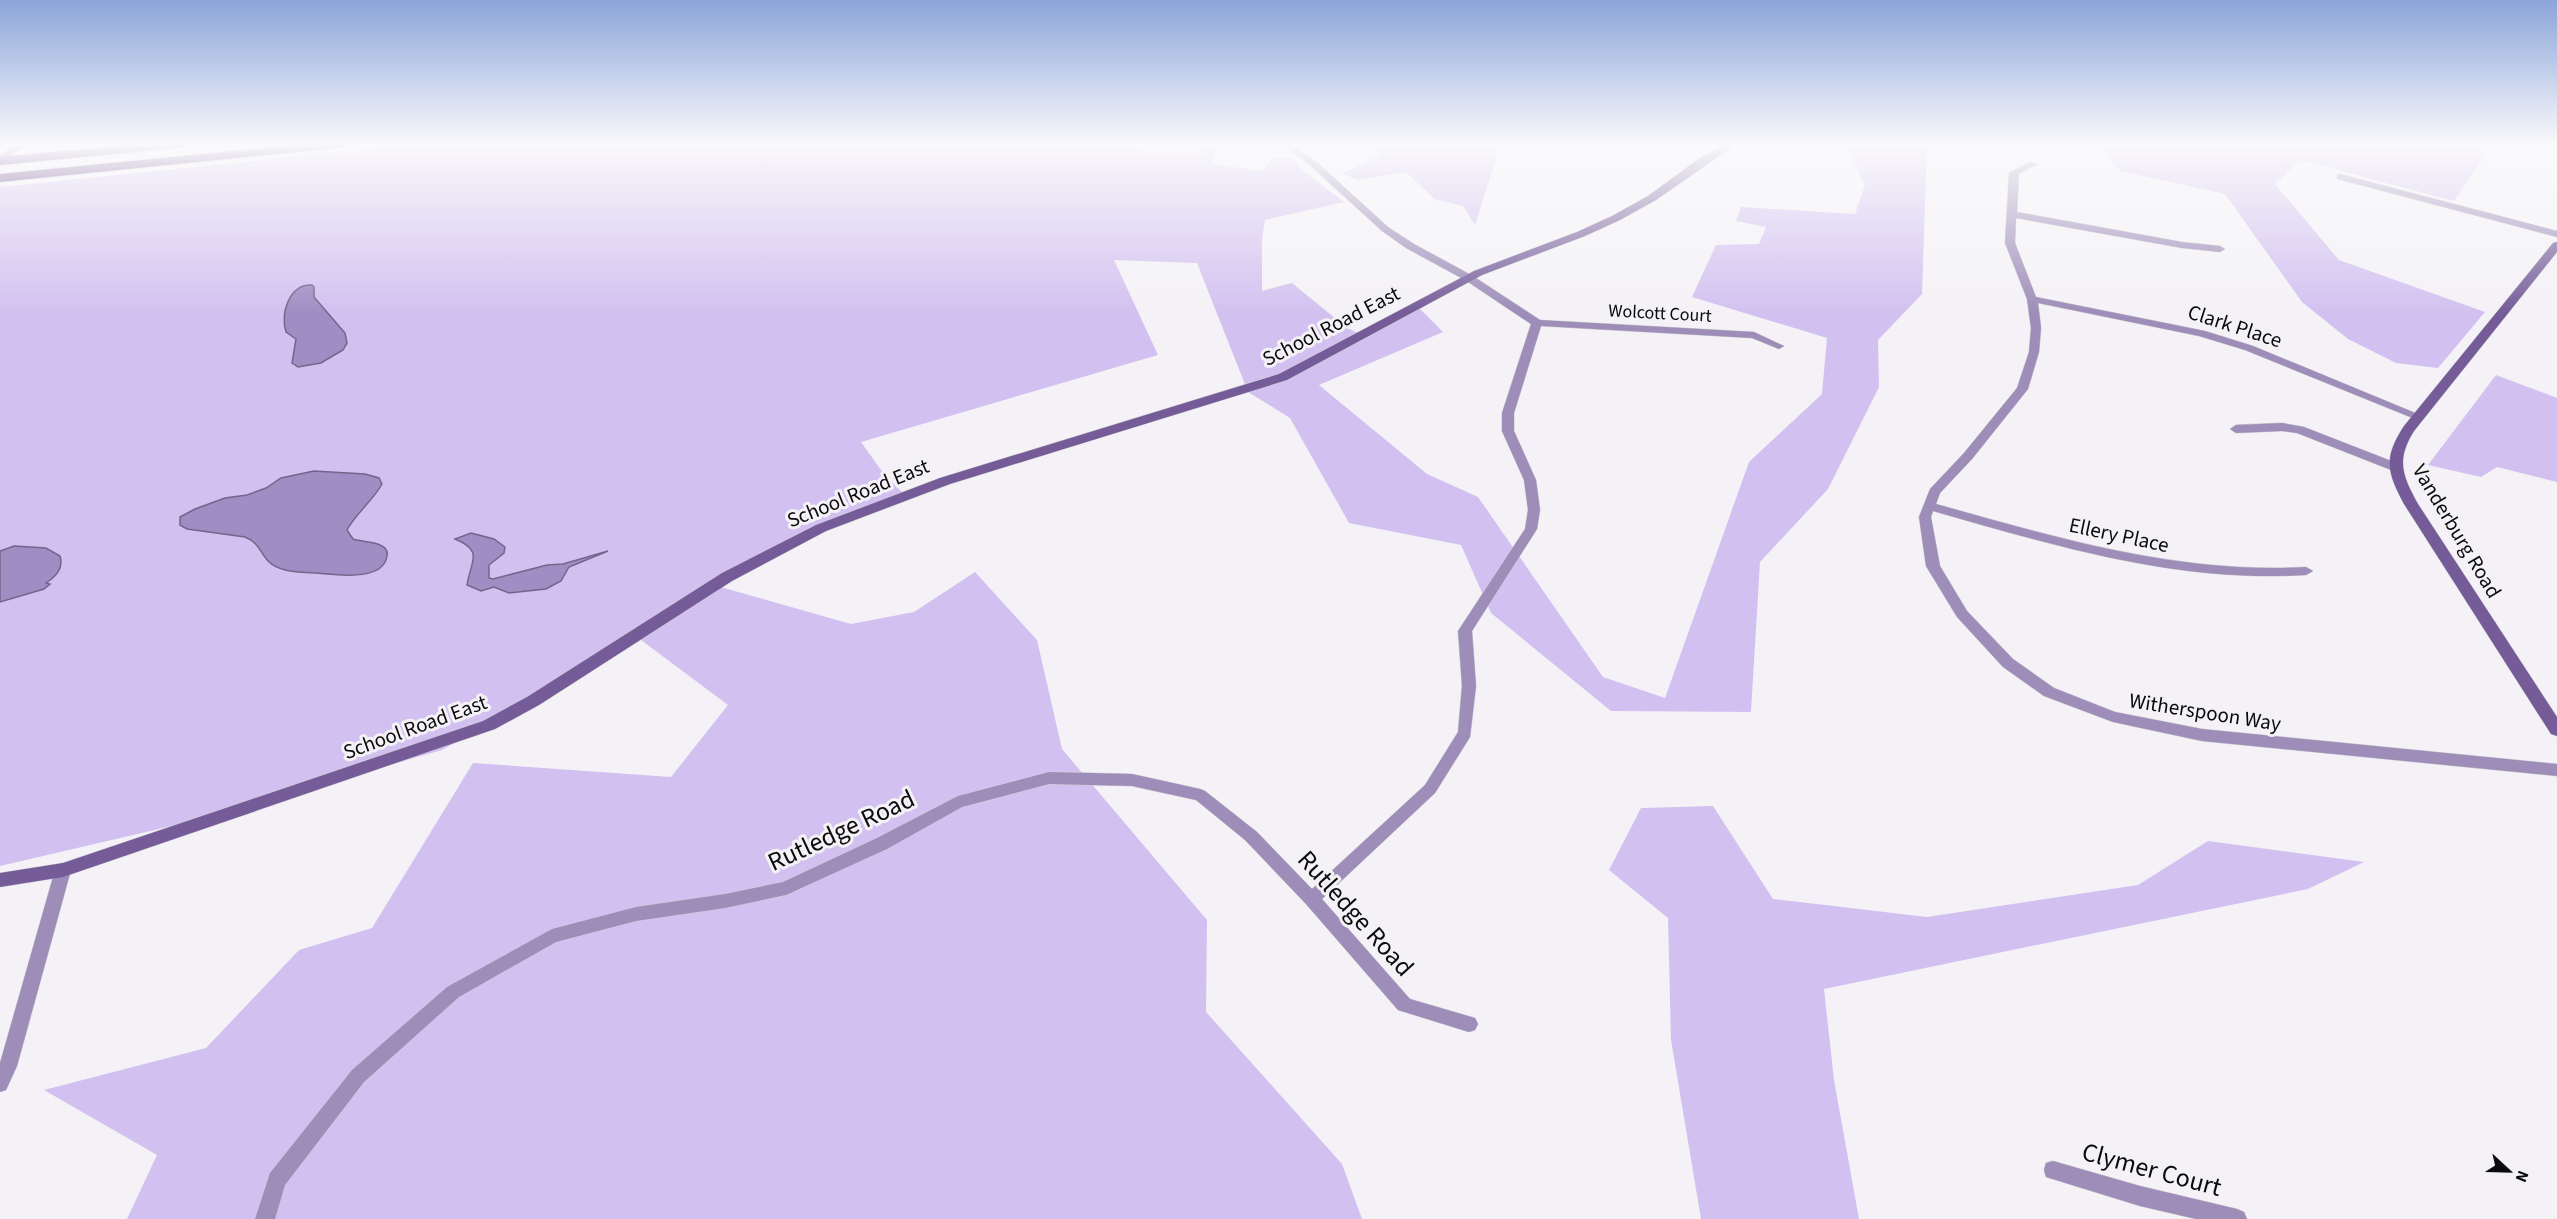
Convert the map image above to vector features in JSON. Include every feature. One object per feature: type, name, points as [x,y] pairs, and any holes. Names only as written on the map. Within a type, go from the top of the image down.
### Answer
[{"type":"street","points":[[1312,899],[1430,789],[1465,733],[1469,686],[1465,631],[1531,529],[1534,510],[1530,480],[1508,431],[1508,413],[1537,322],[1469,278],[1410,246],[1385,229],[1353,200]]},
{"type":"street","name":"School Road East","points":[[0,880],[63,870],[489,725],[533,701],[727,577],[821,528],[945,481],[1283,377],[1469,278],[1616,218],[1649,200]]},
{"type":"street","name":"Witherspoon Way","points":[[2011,200],[2010,243],[2032,299],[2036,328],[2034,352],[2022,390],[1968,456],[1934,492],[1925,517],[1933,566],[1962,614],[2008,663],[2049,692],[2113,717],[2202,735],[2557,770]]},
{"type":"street","points":[[2427,200],[2557,234]]},
{"type":"street","points":[[2010,214],[2182,245],[2220,249]]},
{"type":"street","name":"Vanderburg Road","points":[[2557,245],[2419,417],[2396,450],[2395,467],[2411,504],[2557,730]]},
{"type":"street","name":"Clark Place","points":[[2032,299],[2201,333],[2249,348],[2419,417]]},
{"type":"street","name":"Wolcott Court","points":[[1537,322],[1754,334],[1779,346]]},
{"type":"street","points":[[2236,429],[2282,427],[2300,430],[2395,467]]},
{"type":"street","name":"Ellery Place","points":[[1929,506],[2069,544],[2172,566],[2251,573],[2306,571]]},
{"type":"street","name":"Rutledge Road","points":[[265,1219],[277,1180],[358,1076],[453,992],[552,936],[636,914],[725,901],[786,888],[881,844],[958,802],[1049,778],[1132,780],[1200,795],[1251,837],[1312,899],[1404,1005],[1469,1024]]},
{"type":"street","points":[[0,1084],[8,1066],[63,870]]},
{"type":"street","name":"Clymer Court","points":[[2052,1170],[2140,1197],[2237,1219]]},
{"type":"shaded area","points":[[0,200],[1341,200],[1344,202],[1265,220],[1262,240],[1262,291],[1292,283],[1347,328],[1365,336],[1418,307],[1443,332],[1319,385],[1427,474],[1478,497],[1603,677],[1665,698],[1749,462],[1822,394],[1827,338],[1692,297],[1716,245],[1759,244],[1766,227],[1736,221],[1741,207],[1855,214],[1860,200],[1925,200],[1922,294],[1878,340],[1879,387],[1828,489],[1760,562],[1751,712],[1611,711],[1491,613],[1461,545],[1349,523],[1290,418],[1248,392],[1197,263],[1114,260],[1158,355],[861,442],[884,474],[905,495],[871,507],[717,586],[851,624],[914,612],[975,572],[1037,640],[1062,749],[1207,920],[1206,1012],[1342,1164],[1362,1219],[127,1219],[157,1155],[44,1090],[206,1048],[299,950],[372,928],[473,763],[671,777],[728,705],[641,640],[442,750],[189,822],[0,866]]},
{"type":"shaded area","points":[[1439,200],[1483,200],[1475,225],[1463,206]]},
{"type":"shaded area","points":[[2229,200],[2288,200],[2339,260],[2485,312],[2438,368],[2396,363],[2348,339],[2302,302]]},
{"type":"shaded area","points":[[312,285],[314,297],[345,333],[347,343],[343,350],[321,363],[298,367],[292,363],[296,339],[286,332],[284,317],[288,301],[297,289]]},
{"type":"shaded area","points":[[2496,375],[2557,398],[2557,482],[2497,467],[2481,477],[2428,465]]},
{"type":"shaded area","points":[[314,471],[365,474],[379,478],[382,484],[347,530],[353,539],[377,544],[386,549],[387,556],[383,565],[377,570],[367,574],[345,575],[286,570],[269,562],[256,544],[245,537],[187,529],[180,525],[180,517],[195,509],[225,498],[247,495],[266,488],[281,478]]},
{"type":"shaded area","points":[[471,533],[494,539],[505,547],[504,553],[489,565],[489,578],[493,579],[547,565],[563,564],[608,551],[569,567],[561,581],[546,589],[509,593],[494,587],[481,591],[467,585],[473,563],[473,552],[464,543],[455,539]]},
{"type":"shaded area","points":[[14,546],[46,548],[60,556],[60,569],[46,583],[50,584],[44,589],[0,602],[0,551]]},
{"type":"shaded area","points":[[1713,806],[1773,899],[1927,917],[2138,885],[2208,841],[2364,862],[2308,889],[1824,989],[1834,1080],[1859,1219],[1701,1219],[1671,1040],[1668,918],[1609,870],[1641,808]]}]
